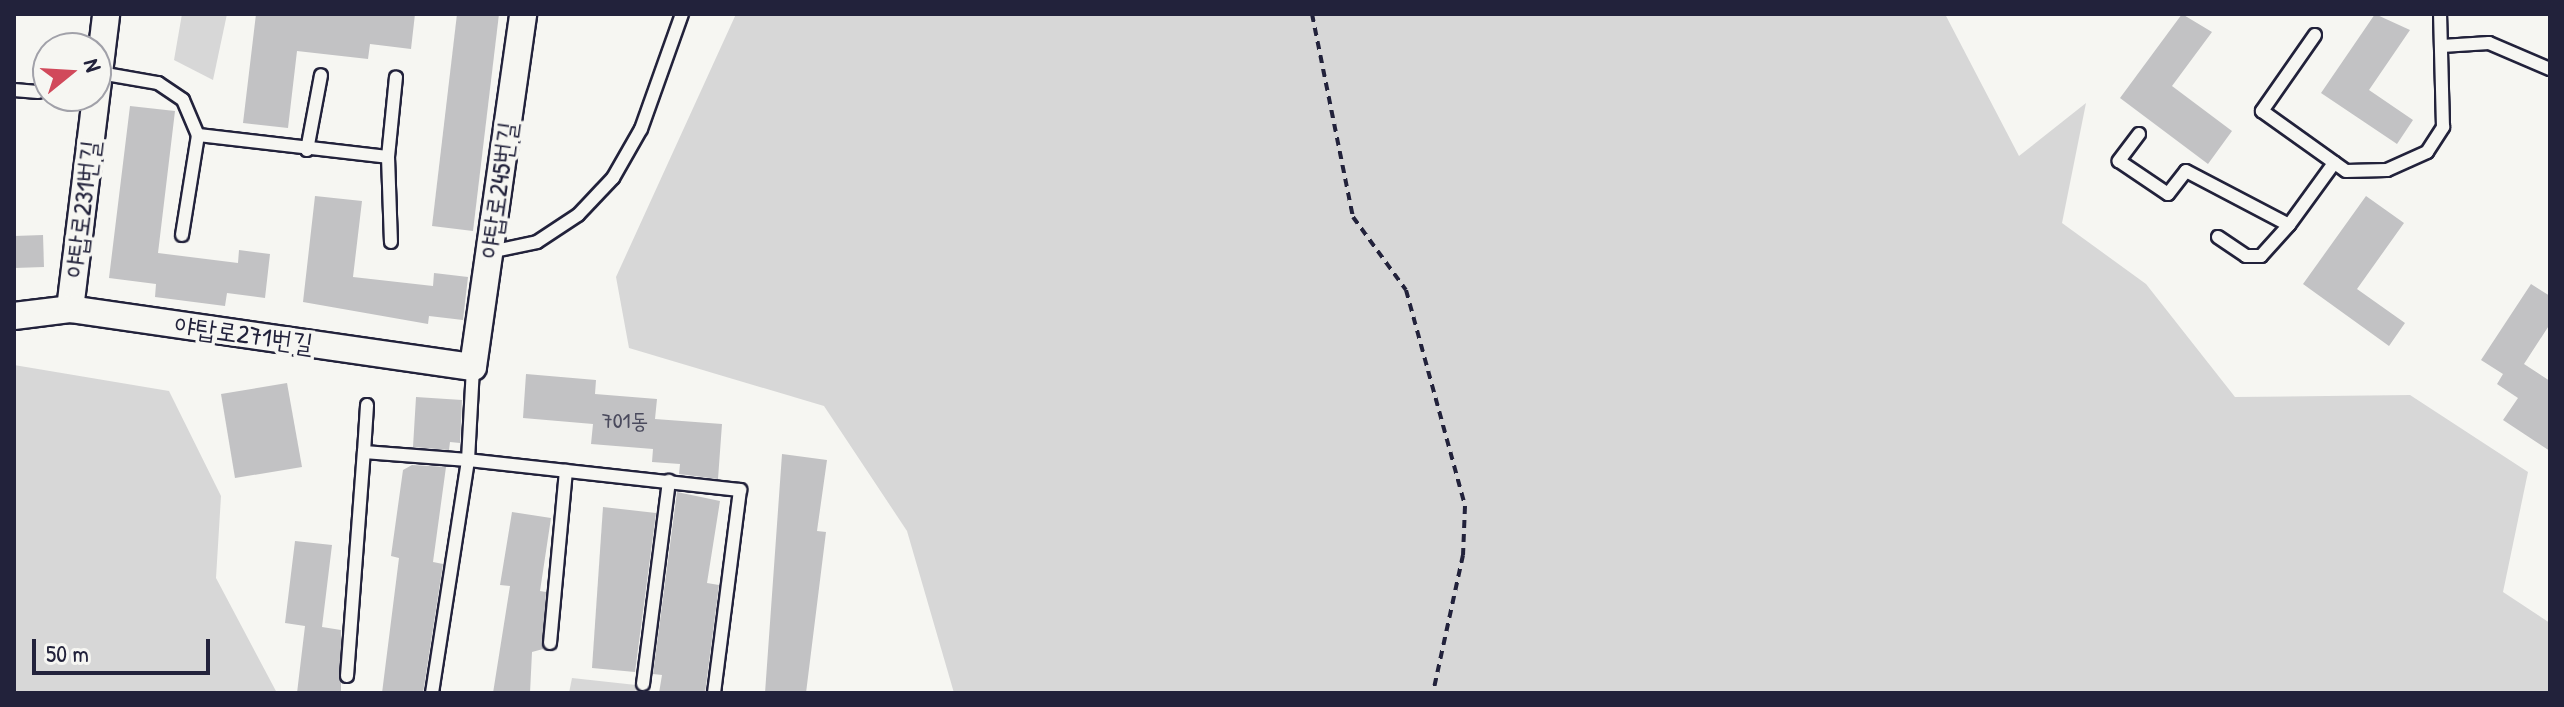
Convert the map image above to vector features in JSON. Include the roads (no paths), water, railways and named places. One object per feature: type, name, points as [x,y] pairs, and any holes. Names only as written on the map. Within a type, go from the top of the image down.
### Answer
[{"type":"street","name":"야탑로245번길","points":[[473,367],[523,14]]},
{"type":"street","name":"야탑로231번길","points":[[70,309],[95,112]]},
{"type":"street","name":"야탑로271번길","points":[[14,316],[70,309],[473,367]]},
{"type":"lane","points":[[490,252],[537,242],[613,178],[641,129],[682,14]]},
{"type":"lane","points":[[2315,35],[2262,111],[2346,171],[2387,170],[2427,152],[2443,127],[2440,14]]},
{"type":"lane","points":[[2442,46],[2489,43],[2550,69]]},
{"type":"lane","points":[[112,75],[158,83],[183,100],[198,135],[182,235]]},
{"type":"lane","points":[[307,150],[321,75]]},
{"type":"lane","points":[[391,242],[395,199],[388,157],[396,77]]},
{"type":"lane","points":[[2139,134],[2119,161],[2168,194],[2186,171],[2289,225]]},
{"type":"lane","points":[[198,135],[388,157]]},
{"type":"lane","points":[[2218,237],[2246,256],[2261,256],[2289,225],[2334,163]]},
{"type":"lane","points":[[432,693],[468,460],[473,367]]},
{"type":"lane","points":[[347,676],[367,405]]},
{"type":"lane","points":[[364,452],[468,460],[740,490],[714,693]]},
{"type":"lane","points":[[550,643],[566,471]]},
{"type":"lane","points":[[643,684],[669,481]]}]
